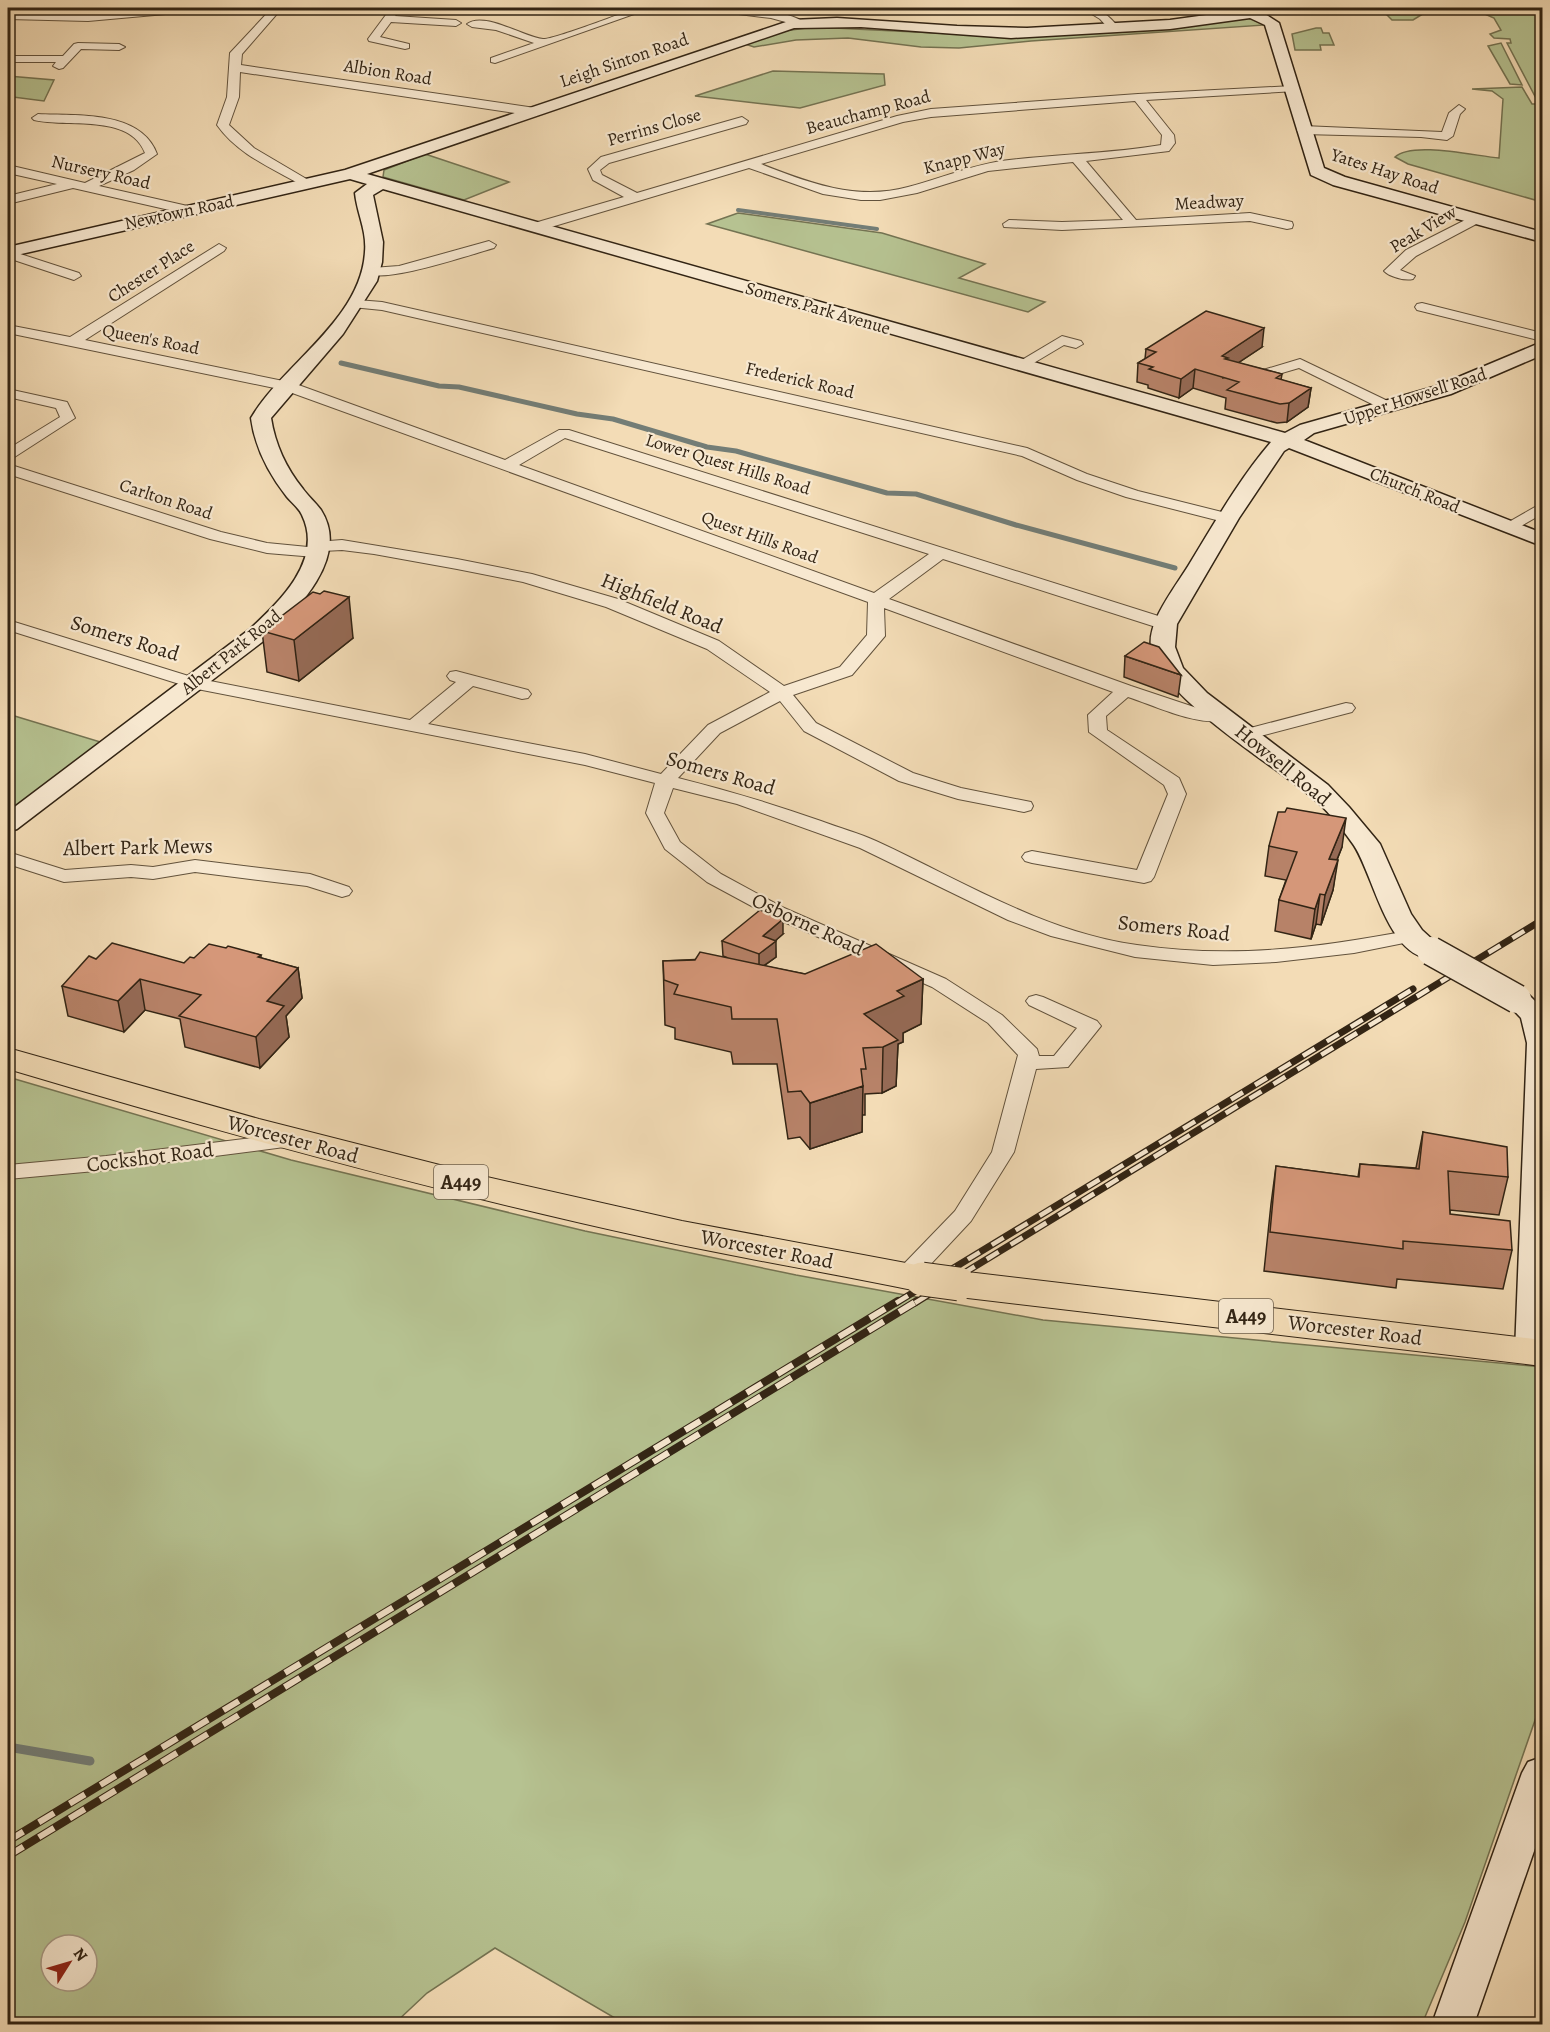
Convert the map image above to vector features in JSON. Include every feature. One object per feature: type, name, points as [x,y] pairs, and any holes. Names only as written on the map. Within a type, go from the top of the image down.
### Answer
[{"type":"highway","name":"Worcester Road","points":[[8,1058],[292,1140],[513,1196],[650,1227],[959,1284],[1537,1352]]},
{"type":"street","points":[[8,16],[88,18],[135,11],[199,8]]},
{"type":"street","points":[[396,8],[373,39],[405,46]]},
{"type":"street","points":[[495,60],[646,8]]},
{"type":"street","points":[[715,8],[764,13],[800,23]]},
{"type":"street","points":[[1087,8],[1104,17],[1114,28]]},
{"type":"street","name":"Leigh Sinton Road","points":[[350,174],[800,23],[1004,33],[1196,22],[1274,8]]},
{"type":"street","points":[[255,30],[266,30],[284,20],[276,9],[255,30],[236,52],[231,110],[225,116],[223,125],[228,133],[309,184]]},
{"type":"street","name":"Yates Hay Road","points":[[1251,13],[1272,23],[1317,171],[1326,177],[1542,237]]},
{"type":"street","points":[[387,19],[456,23]]},
{"type":"street","points":[[472,24],[498,27],[544,43]]},
{"type":"street","points":[[8,59],[63,62],[78,46],[118,47]]},
{"type":"street","name":"Albion Road","points":[[235,68],[535,112]]},
{"type":"street","name":"Beauchamp Road","points":[[536,227],[901,118],[968,108],[1292,89]]},
{"type":"street","name":"Knapp Way","points":[[750,164],[821,191],[844,196],[872,197],[898,194],[998,165],[1144,152],[1165,147],[1169,143],[1168,135],[1138,97]]},
{"type":"street","points":[[1304,130],[1421,133],[1447,138],[1453,111]]},
{"type":"street","points":[[8,200],[81,185],[130,167],[151,154],[142,137],[123,128],[97,122],[38,118]]},
{"type":"street","name":"Perrins Close","points":[[636,198],[597,177],[594,169],[605,160],[742,121]]},
{"type":"street","points":[[1076,158],[1133,224]]},
{"type":"street","name":"Nursery Road","points":[[8,169],[187,210]]},
{"type":"street","name":"Newtown Road","points":[[8,253],[350,174]]},
{"type":"street","name":"Somers Park Avenue","points":[[350,174],[1286,440]]},
{"type":"street","name":"Albert Park Road","points":[[8,824],[258,634],[290,604],[304,586],[318,536],[312,513],[296,494],[269,451],[261,418],[269,404],[288,386],[357,304],[372,272],[374,235],[364,193],[381,183]]},
{"type":"street","name":"Meadway","points":[[1009,224],[1062,226],[1133,224],[1250,217],[1287,225]]},
{"type":"street","name":"Peak View","points":[[1391,271],[1411,253],[1475,219]]},
{"type":"street","points":[[372,272],[400,270],[463,249],[489,245]]},
{"type":"street","name":"Chester Place","points":[[71,343],[219,248]]},
{"type":"street","points":[[8,253],[74,276]]},
{"type":"street","name":"Peak View","points":[[1375,269],[1408,276]]},
{"type":"street","name":"Frederick Road","points":[[357,304],[382,306],[585,351],[1027,453],[1082,477],[1132,494],[1228,518]]},
{"type":"street","points":[[1422,307],[1542,337]]},
{"type":"street","name":"Queen's Road","points":[[8,329],[288,386]]},
{"type":"street","points":[[1022,364],[1062,340],[1076,344]]},
{"type":"street","name":"Upper Howsell Road","points":[[1286,440],[1307,429],[1444,390],[1542,348]]},
{"type":"street","points":[[1258,376],[1299,363],[1389,407]]},
{"type":"street","name":"Quest Hills Road","points":[[288,386],[1125,690],[1204,716],[1221,716]]},
{"type":"street","points":[[8,393],[62,405],[68,417],[8,456]]},
{"type":"street","name":"Lower Quest Hills Road","points":[[507,465],[564,433],[1165,624]]},
{"type":"street","points":[[1165,624],[1228,518],[1277,447],[1286,440]]},
{"type":"street","name":"Church Road","points":[[1286,440],[1542,540]]},
{"type":"street","name":"Carlton Road","points":[[8,469],[216,536],[267,548],[316,549]]},
{"type":"street","points":[[1508,527],[1542,508]]},
{"type":"street","name":"Highfield Road","points":[[316,549],[342,545],[457,564],[526,578],[612,603],[713,645],[782,693],[810,727],[906,777],[958,793],[1024,806]]},
{"type":"street","points":[[666,779],[714,729],[782,693],[846,671],[876,636],[876,600],[942,552]]},
{"type":"street","name":"Howsell Road","points":[[1165,624],[1163,646],[1172,670],[1198,698],[1319,790],[1367,844],[1397,914],[1421,943],[1528,1006],[1540,1025],[1537,1352]]},
{"type":"street","name":"Somers Road","points":[[8,625],[192,683],[585,760],[744,800],[867,844],[1015,916],[1058,932],[1135,951],[1213,958],[1276,956],[1354,947],[1421,943]]},
{"type":"street","points":[[414,727],[461,677],[522,694]]},
{"type":"street","points":[[1032,857],[1144,877],[1177,794],[1172,782],[1098,732],[1097,715],[1125,690]]},
{"type":"street","points":[[1245,735],[1346,708]]},
{"type":"street","name":"Osborne Road","points":[[666,779],[655,813],[672,845],[714,878],[775,911],[939,983],[994,1018],[1029,1054],[1028,1063]]},
{"type":"street","name":"Albert Park Mews","points":[[8,858],[64,876],[130,871],[153,873],[195,866],[310,880],[342,891]]},
{"type":"street","points":[[914,1277],[963,1216],[1003,1152],[1028,1063],[1060,1062],[1090,1026],[1036,1001]]},
{"type":"street","name":"Cockshot Road","points":[[8,1172],[106,1163],[292,1140]]},
{"type":"street","points":[[1454,2025],[1542,1773]]},
{"type":"green space","points":[[1394,8],[1426,10],[1426,12],[1413,20],[1392,20],[1383,11]]},
{"type":"green space","points":[[1471,8],[1542,8],[1542,202],[1408,164],[1395,157],[1403,152],[1429,150],[1499,158],[1503,99],[1492,91],[1472,89],[1522,87],[1532,104],[1539,104],[1507,43],[1511,43],[1510,39],[1494,38],[1490,34],[1501,30],[1494,18]]},
{"type":"green space","points":[[1248,18],[1259,20],[1265,25],[959,48],[921,47],[848,38],[796,40],[754,47],[745,44],[784,31],[814,27],[976,35],[1219,22]]},
{"type":"green space","points":[[1321,28],[1323,33],[1329,33],[1334,45],[1320,45],[1321,50],[1295,50],[1292,34]]},
{"type":"green space","points":[[1501,43],[1522,85],[1510,84],[1488,46]]},
{"type":"green space","points":[[773,71],[884,74],[885,85],[800,108],[695,96]]},
{"type":"green space","points":[[8,76],[54,80],[44,101],[13,97],[8,99]]},
{"type":"green space","points":[[425,154],[509,182],[464,200],[383,177],[384,170]]},
{"type":"green space","points":[[738,213],[882,233],[985,264],[959,278],[1045,302],[1028,312],[707,224]]},
{"type":"green space","points":[[8,714],[107,744],[18,807],[8,804]]},
{"type":"green space","points":[[8,1077],[291,1160],[585,1231],[796,1275],[1043,1320],[1542,1367],[1542,1700],[1465,1922],[1422,2024],[625,2024],[495,1948],[427,1993],[394,2024],[8,2024]]},
{"type":"building","points":[[1206,311],[1264,328],[1222,356],[1228,358],[1225,359],[1282,374],[1276,378],[1311,388],[1289,403],[1280,404],[1227,390],[1239,382],[1195,369],[1181,379],[1138,363],[1156,352],[1146,349]]},
{"type":"building","points":[[324,591],[349,597],[294,640],[262,631],[313,592],[320,594]]},
{"type":"building","points":[[1144,642],[1159,647],[1181,675],[1125,656]]},
{"type":"building","points":[[1287,808],[1346,818],[1329,859],[1338,860],[1325,895],[1320,894],[1315,909],[1279,900],[1297,852],[1269,846],[1278,812],[1285,812]]},
{"type":"building","points":[[760,910],[783,919],[763,936],[776,941],[759,954],[722,941]]},
{"type":"building","points":[[112,943],[184,963],[190,957],[194,958],[209,944],[226,948],[228,946],[298,968],[267,1001],[284,1006],[256,1037],[179,1016],[201,995],[140,979],[118,1001],[62,986],[89,956],[96,959]]},
{"type":"building","points":[[876,944],[923,979],[897,991],[904,996],[864,1014],[898,1040],[883,1047],[863,1048],[866,1069],[861,1069],[863,1086],[810,1103],[801,1091],[788,1092],[777,1019],[732,1019],[731,1007],[674,994],[678,985],[664,980],[663,961],[695,960],[700,952],[805,974]]},
{"type":"building","points":[[1423,1132],[1507,1147],[1508,1177],[1448,1171],[1450,1214],[1510,1221],[1512,1250],[1403,1241],[1403,1249],[1270,1232],[1276,1166],[1359,1177],[1360,1164],[1419,1169]]},
{"type":"waterway","points":[[738,210],[877,229]]},
{"type":"waterway","points":[[341,363],[439,386],[459,387],[577,414],[613,419],[707,447],[736,451],[887,493],[916,494],[1016,525],[1175,568]]},
{"type":"waterway","points":[[8,1747],[90,1761]]},
{"type":"railway","points":[[915,1303],[1542,920]]},
{"type":"railway","points":[[896,1303],[1413,989]]},
{"type":"railway","points":[[8,1841],[898,1301]]},
{"type":"railway","points":[[8,1856],[917,1301]]}]
